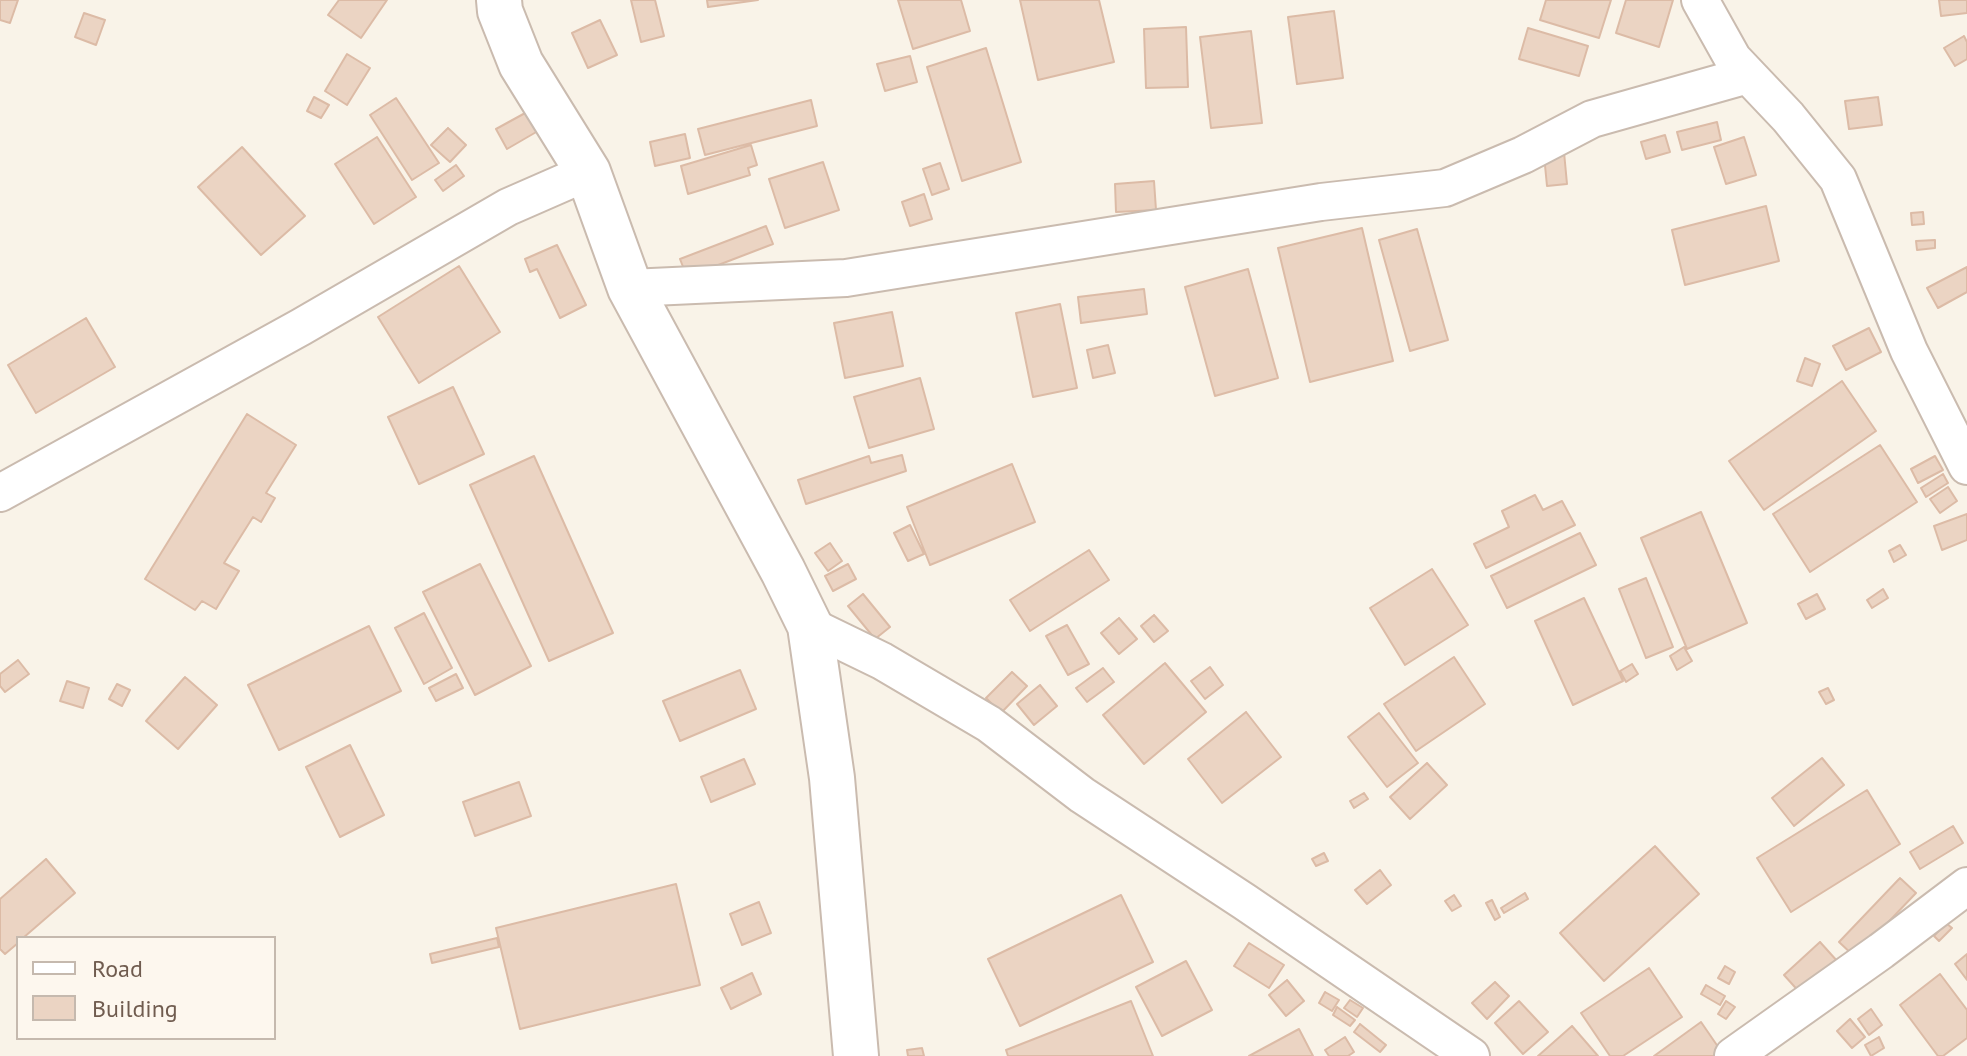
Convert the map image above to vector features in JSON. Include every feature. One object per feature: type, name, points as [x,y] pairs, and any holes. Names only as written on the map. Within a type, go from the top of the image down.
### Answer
[{"type":"street","points":[[499,0],[500,11],[521,64],[588,172],[630,288],[810,626],[832,778],[856,1056]]},
{"type":"street","points":[[1700,0],[1733,59],[1788,117],[1838,179],[1909,351],[1967,466]]},
{"type":"street","points":[[630,288],[846,278],[1321,202],[1445,188],[1523,155],[1592,119],[1748,75]]},
{"type":"street","points":[[0,493],[301,327],[508,207],[588,172]]},
{"type":"street","points":[[810,626],[882,661],[989,724],[1082,795],[1471,1056]]},
{"type":"street","points":[[1733,1056],[1967,886]]},
{"type":"building","points":[[0,0],[18,0],[10,23],[0,20]]},
{"type":"building","points":[[339,0],[387,0],[361,38],[328,15]]},
{"type":"building","points":[[631,0],[655,0],[664,36],[641,42]]},
{"type":"building","points":[[707,0],[758,0],[708,7]]},
{"type":"building","points":[[898,0],[961,0],[970,31],[913,49]]},
{"type":"building","points":[[1020,0],[1099,0],[1114,62],[1038,80]]},
{"type":"building","points":[[1546,0],[1611,0],[1599,38],[1540,20]]},
{"type":"building","points":[[1626,0],[1673,0],[1659,47],[1616,33]]},
{"type":"building","points":[[1939,0],[1967,0],[1967,13],[1941,16]]},
{"type":"building","points":[[1334,11],[1343,78],[1297,84],[1288,17]]},
{"type":"building","points":[[84,13],[105,20],[96,45],[75,37]]},
{"type":"building","points":[[600,20],[617,55],[588,68],[572,33]]},
{"type":"building","points":[[1186,27],[1188,87],[1146,88],[1144,29]]},
{"type":"building","points":[[1528,28],[1588,46],[1579,76],[1519,59]]},
{"type":"building","points":[[1251,31],[1262,123],[1211,128],[1200,37]]},
{"type":"building","points":[[1964,36],[1967,59],[1955,66],[1944,48]]},
{"type":"building","points":[[986,48],[1021,162],[962,181],[927,67]]},
{"type":"building","points":[[347,54],[370,68],[347,105],[325,91]]},
{"type":"building","points":[[910,56],[917,82],[885,91],[877,64]]},
{"type":"building","points":[[314,97],[329,105],[321,118],[307,111]]},
{"type":"building","points":[[1878,97],[1882,125],[1849,129],[1845,101]]},
{"type":"building","points":[[396,98],[439,163],[412,180],[370,115]]},
{"type":"building","points":[[811,100],[817,126],[705,155],[698,129]]},
{"type":"building","points":[[527,112],[538,131],[507,149],[496,129]]},
{"type":"building","points":[[1717,122],[1721,140],[1682,150],[1677,132]]},
{"type":"building","points":[[448,128],[466,145],[450,162],[431,145]]},
{"type":"building","points":[[685,134],[690,158],[655,166],[650,142]]},
{"type":"building","points":[[1665,135],[1670,152],[1646,159],[1641,142]]},
{"type":"building","points":[[377,137],[416,197],[374,224],[335,164]]},
{"type":"building","points":[[1744,137],[1756,175],[1726,184],[1714,147]]},
{"type":"building","points":[[751,145],[757,165],[748,168],[750,175],[688,194],[681,166]]},
{"type":"building","points":[[242,147],[305,216],[261,255],[198,187]]},
{"type":"building","points":[[1564,152],[1567,184],[1547,186],[1544,155]]},
{"type":"building","points":[[823,162],[839,210],[785,228],[769,179]]},
{"type":"building","points":[[940,163],[949,189],[932,195],[923,169]]},
{"type":"building","points":[[456,165],[464,176],[443,191],[435,180]]},
{"type":"building","points":[[1154,181],[1156,210],[1116,212],[1115,184]]},
{"type":"building","points":[[924,194],[932,219],[910,226],[902,202]]},
{"type":"building","points":[[1766,206],[1779,261],[1685,285],[1672,230]]},
{"type":"building","points":[[1923,212],[1924,224],[1912,225],[1911,213]]},
{"type":"building","points":[[766,226],[773,244],[687,277],[680,259]]},
{"type":"building","points":[[1362,228],[1393,361],[1310,382],[1278,248]]},
{"type":"building","points":[[1417,229],[1448,340],[1410,351],[1379,240]]},
{"type":"building","points":[[1935,240],[1935,248],[1917,250],[1916,241]]},
{"type":"building","points":[[557,245],[586,305],[560,318],[537,269],[530,272],[525,259]]},
{"type":"building","points":[[459,266],[500,332],[419,383],[378,317]]},
{"type":"building","points":[[1967,267],[1967,292],[1938,308],[1927,288]]},
{"type":"building","points":[[1248,269],[1278,378],[1215,396],[1185,287]]},
{"type":"building","points":[[1144,289],[1147,314],[1081,323],[1078,297]]},
{"type":"building","points":[[1060,304],[1077,388],[1033,397],[1016,313]]},
{"type":"building","points":[[892,312],[903,366],[845,378],[834,323]]},
{"type":"building","points":[[86,318],[115,367],[36,413],[8,365]]},
{"type":"building","points":[[1869,328],[1881,352],[1846,370],[1833,346]]},
{"type":"building","points":[[1108,345],[1115,373],[1093,378],[1087,350]]},
{"type":"building","points":[[1805,358],[1820,364],[1812,386],[1797,381]]},
{"type":"building","points":[[920,378],[934,429],[869,448],[854,397]]},
{"type":"building","points":[[1842,381],[1876,431],[1764,510],[1729,461]]},
{"type":"building","points":[[453,387],[484,454],[419,484],[388,417]]},
{"type":"building","points":[[247,414],[296,445],[266,493],[275,498],[261,522],[253,517],[224,563],[239,571],[216,609],[202,601],[195,610],[145,579]]},
{"type":"building","points":[[1880,445],[1917,502],[1810,572],[1773,514]]},
{"type":"building","points":[[902,455],[906,471],[806,504],[798,480],[869,456],[871,463]]},
{"type":"building","points":[[534,456],[613,633],[549,661],[470,485]]},
{"type":"building","points":[[1935,456],[1943,470],[1918,483],[1911,469]]},
{"type":"building","points":[[1012,464],[1035,522],[930,565],[907,507]]},
{"type":"building","points":[[1943,474],[1948,483],[1926,497],[1921,488]]},
{"type":"building","points":[[1948,487],[1957,501],[1940,513],[1930,499]]},
{"type":"building","points":[[1535,495],[1543,510],[1562,501],[1575,525],[1486,568],[1474,544],[1509,527],[1502,511]]},
{"type":"building","points":[[1701,512],[1747,623],[1687,649],[1641,538]]},
{"type":"building","points":[[1967,514],[1967,540],[1942,550],[1934,526]]},
{"type":"building","points":[[910,525],[924,554],[908,561],[894,533]]},
{"type":"building","points":[[1580,533],[1596,565],[1507,608],[1491,576]]},
{"type":"building","points":[[830,543],[842,561],[828,571],[815,553]]},
{"type":"building","points":[[1900,545],[1906,555],[1894,562],[1889,551]]},
{"type":"building","points":[[1089,550],[1109,580],[1030,631],[1010,600]]},
{"type":"building","points":[[480,564],[531,666],[475,695],[423,592]]},
{"type":"building","points":[[848,564],[856,579],[833,591],[825,576]]},
{"type":"building","points":[[1432,569],[1468,625],[1405,665],[1370,608]]},
{"type":"building","points":[[1646,578],[1673,647],[1646,658],[1619,589]]},
{"type":"building","points":[[1883,589],[1888,598],[1872,608],[1867,600]]},
{"type":"building","points":[[863,594],[890,627],[875,639],[848,606]]},
{"type":"building","points":[[1817,594],[1825,609],[1806,619],[1798,604]]},
{"type":"building","points":[[1584,598],[1623,681],[1573,705],[1535,621]]},
{"type":"building","points":[[424,613],[452,668],[424,684],[395,628]]},
{"type":"building","points":[[1154,615],[1168,631],[1154,642],[1141,626]]},
{"type":"building","points":[[1119,618],[1137,639],[1119,654],[1101,633]]},
{"type":"building","points":[[1067,625],[1089,664],[1068,675],[1046,636]]},
{"type":"building","points":[[369,626],[401,691],[279,750],[248,685]]},
{"type":"building","points":[[1684,647],[1692,661],[1677,670],[1670,656]]},
{"type":"building","points":[[1454,657],[1485,704],[1416,751],[1384,704]]},
{"type":"building","points":[[18,660],[29,674],[5,692],[0,686],[0,674]]},
{"type":"building","points":[[1165,663],[1206,712],[1144,764],[1103,715]]},
{"type":"building","points":[[1632,664],[1638,674],[1626,682],[1620,671]]},
{"type":"building","points":[[1210,667],[1223,685],[1205,699],[1191,681]]},
{"type":"building","points":[[1103,668],[1114,682],[1087,702],[1076,688]]},
{"type":"building","points":[[740,670],[756,709],[680,741],[663,701]]},
{"type":"building","points":[[1012,672],[1027,686],[1001,713],[986,698]]},
{"type":"building","points":[[456,674],[463,688],[436,701],[429,688]]},
{"type":"building","points":[[185,677],[217,705],[178,749],[146,721]]},
{"type":"building","points":[[67,681],[89,688],[83,708],[60,701]]},
{"type":"building","points":[[117,684],[130,690],[122,706],[109,699]]},
{"type":"building","points":[[1040,685],[1057,706],[1034,725],[1017,704]]},
{"type":"building","points":[[1828,688],[1834,700],[1826,704],[1819,692]]},
{"type":"building","points":[[1246,712],[1281,757],[1222,803],[1188,759]]},
{"type":"building","points":[[1379,713],[1418,763],[1387,787],[1348,737]]},
{"type":"building","points":[[350,745],[384,815],[340,837],[306,767]]},
{"type":"building","points":[[1822,758],[1844,785],[1794,826],[1772,798]]},
{"type":"building","points":[[744,759],[755,784],[711,802],[701,777]]},
{"type":"building","points":[[1427,763],[1447,785],[1410,819],[1390,797]]},
{"type":"building","points":[[519,782],[531,816],[475,836],[463,802]]},
{"type":"building","points":[[1867,790],[1900,844],[1791,912],[1757,858]]},
{"type":"building","points":[[1364,793],[1368,799],[1354,808],[1350,801]]},
{"type":"building","points":[[1953,826],[1963,843],[1920,869],[1910,852]]},
{"type":"building","points":[[1655,846],[1699,894],[1604,981],[1560,933]]},
{"type":"building","points":[[1324,853],[1328,861],[1316,866],[1312,859]]},
{"type":"building","points":[[46,859],[75,893],[25,936],[16,936],[16,945],[5,954],[0,949],[0,899]]},
{"type":"building","points":[[1380,870],[1391,885],[1367,904],[1355,890]]},
{"type":"building","points":[[1900,878],[1916,893],[1855,957],[1839,942]]},
{"type":"building","points":[[676,884],[700,985],[520,1029],[496,928]]},
{"type":"building","points":[[1525,893],[1528,899],[1504,913],[1501,908]]},
{"type":"building","points":[[1121,895],[1153,962],[1020,1026],[988,959]]},
{"type":"building","points":[[1454,895],[1461,906],[1452,911],[1445,901]]},
{"type":"building","points":[[1492,900],[1500,917],[1495,920],[1486,903]]},
{"type":"building","points":[[759,902],[771,933],[742,945],[730,914]]},
{"type":"building","points":[[1946,923],[1952,928],[1939,941],[1934,936]]},
{"type":"building","points":[[497,938],[499,947],[432,963],[430,954]]},
{"type":"building","points":[[1820,942],[1838,962],[1802,995],[1784,975]]},
{"type":"building","points":[[1249,943],[1284,965],[1269,988],[1234,966]]},
{"type":"building","points":[[1967,954],[1967,980],[1955,964]]},
{"type":"building","points":[[1186,961],[1212,1010],[1162,1036],[1136,987]]},
{"type":"building","points":[[1725,966],[1735,972],[1729,984],[1718,978]]},
{"type":"building","points":[[1649,968],[1682,1017],[1623,1056],[1610,1056],[1581,1013]]},
{"type":"building","points":[[752,973],[761,994],[731,1009],[721,988]]},
{"type":"building","points":[[1940,974],[1967,1010],[1967,1038],[1943,1056],[1938,1056],[1900,1005]]},
{"type":"building","points":[[1287,980],[1304,1001],[1286,1016],[1269,995]]},
{"type":"building","points":[[1495,982],[1509,996],[1487,1019],[1472,1003]]},
{"type":"building","points":[[1706,985],[1725,996],[1720,1005],[1701,994]]},
{"type":"building","points":[[1325,992],[1339,1000],[1332,1011],[1319,1003]]},
{"type":"building","points":[[1350,1000],[1363,1008],[1357,1017],[1344,1008]]},
{"type":"building","points":[[1131,1001],[1153,1056],[1008,1056],[1006,1050]]},
{"type":"building","points":[[1519,1001],[1548,1032],[1523,1054],[1495,1023]]},
{"type":"building","points":[[1726,1001],[1735,1007],[1726,1019],[1718,1014]]},
{"type":"building","points":[[1337,1007],[1355,1020],[1350,1026],[1333,1015]]},
{"type":"building","points":[[1871,1009],[1882,1025],[1869,1035],[1858,1019]]},
{"type":"building","points":[[1850,1019],[1865,1037],[1852,1048],[1837,1031]]},
{"type":"building","points":[[1701,1022],[1723,1054],[1654,1056]]},
{"type":"building","points":[[1360,1024],[1386,1045],[1380,1052],[1354,1032]]},
{"type":"building","points":[[1572,1026],[1598,1056],[1538,1056]]},
{"type":"building","points":[[1299,1029],[1313,1056],[1249,1056]]},
{"type":"building","points":[[1345,1037],[1354,1052],[1348,1056],[1329,1056],[1325,1050]]},
{"type":"building","points":[[1879,1037],[1884,1048],[1871,1056],[1865,1045]]},
{"type":"building","points":[[922,1048],[924,1056],[908,1056],[907,1050]]}]
